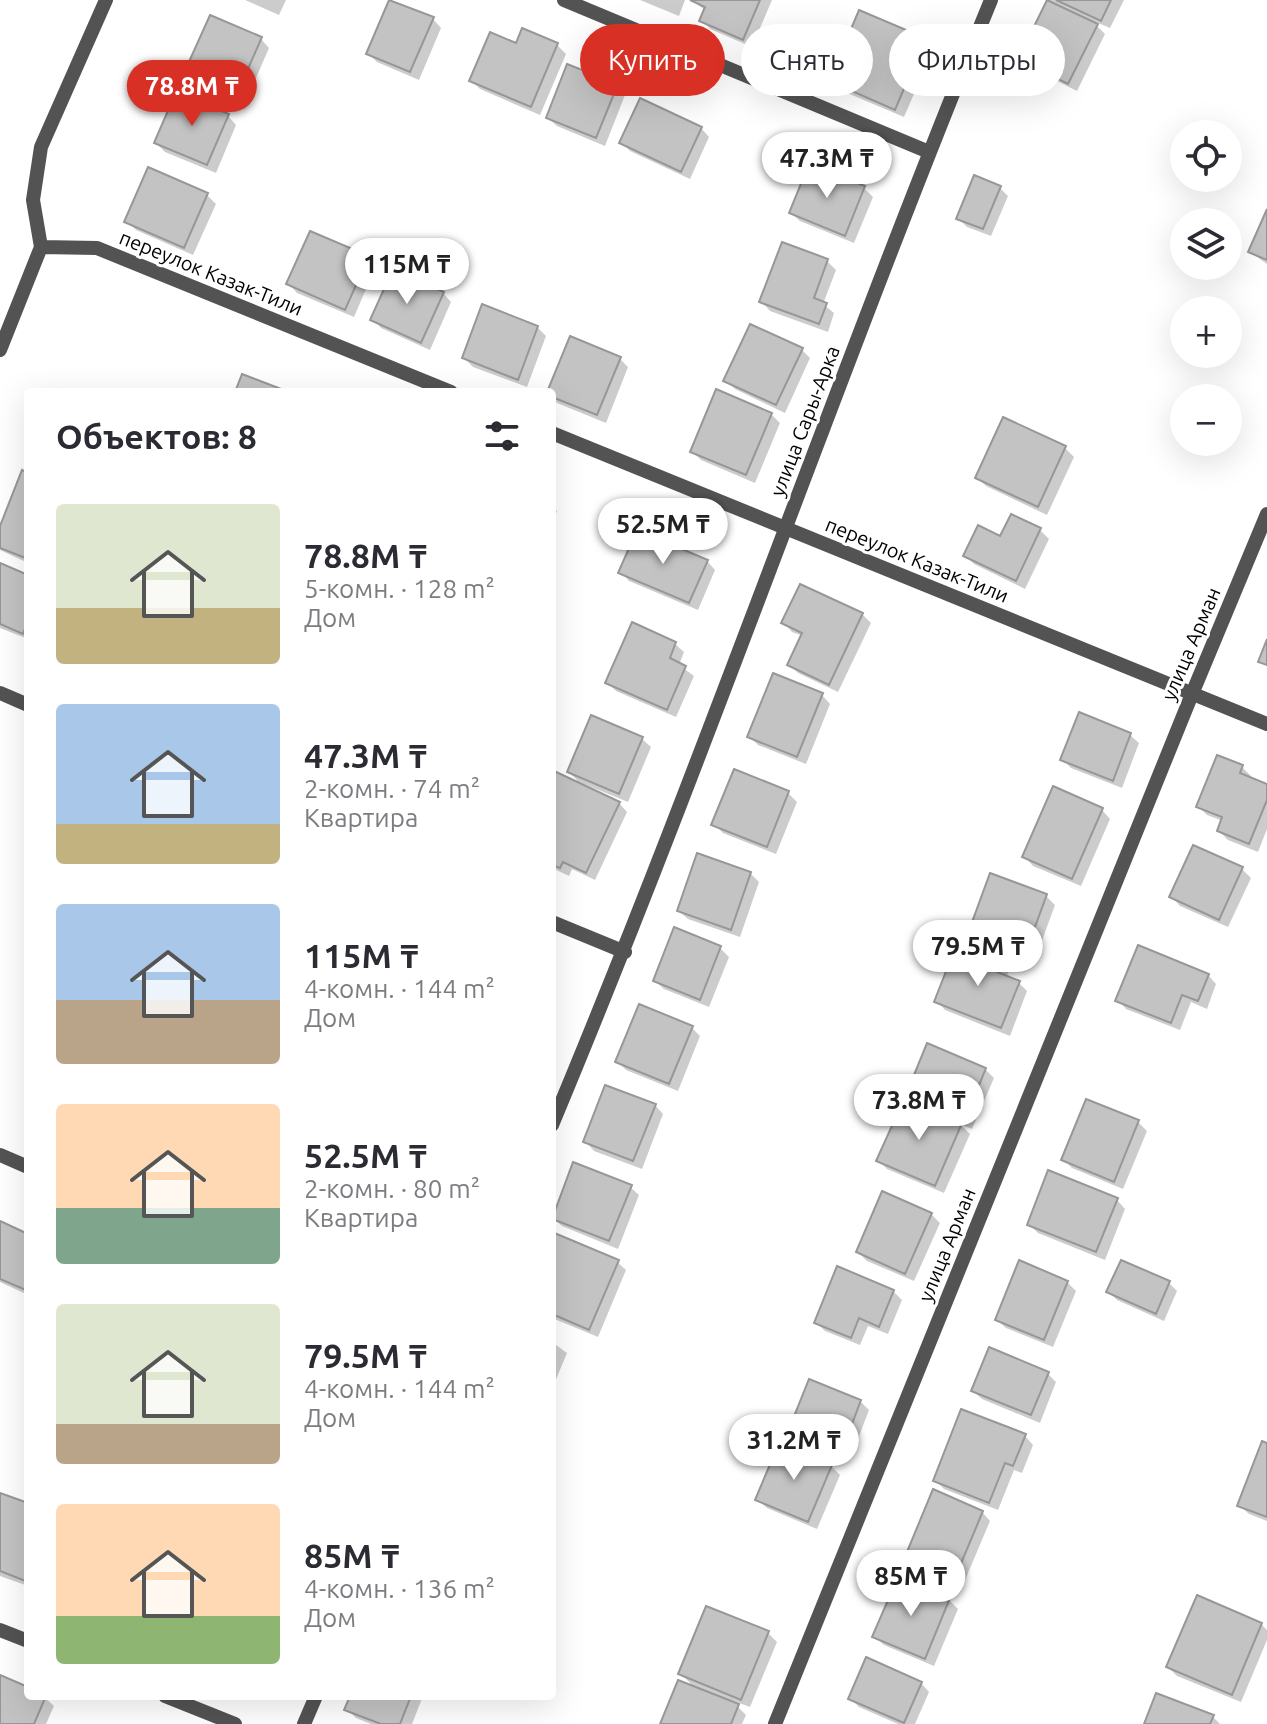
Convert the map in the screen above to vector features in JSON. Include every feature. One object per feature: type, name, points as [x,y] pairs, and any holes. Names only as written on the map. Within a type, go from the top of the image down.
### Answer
[{"type":"lane","points":[[0,350],[41,247],[33,200],[41,147],[106,0]]},
{"type":"lane","points":[[564,0],[929,152]]},
{"type":"lane","name":"улица Сары-Арка","points":[[556,1116],[625,952],[929,152],[991,0]]},
{"type":"lane","name":"переулок Казак-Тили","points":[[41,247],[97,248],[441,388]]},
{"type":"lane","name":"переулок Казак-Тили","points":[[556,435],[1267,724]]},
{"type":"lane","name":"улица Арман","points":[[775,1724],[1267,514]]},
{"type":"lane","points":[[0,693],[24,703]]},
{"type":"lane","points":[[556,924],[625,952]]},
{"type":"lane","points":[[0,1155],[24,1165]]},
{"type":"lane","points":[[0,1630],[24,1639]]},
{"type":"lane","points":[[175,1700],[235,1724]]},
{"type":"lane","points":[[304,1724],[314,1700]]},
{"type":"building","points":[[389,0],[434,17],[410,72],[366,54]]},
{"type":"building","points":[[690,0],[760,0],[750,24],[741,24],[741,39],[725,32],[725,24],[699,21],[705,7]]},
{"type":"building","points":[[1047,0],[1098,24],[1068,84],[1065,82],[1065,24],[1035,24]]},
{"type":"building","points":[[1056,0],[1111,0],[1101,21]]},
{"type":"building","points":[[859,10],[892,24],[889,24],[889,96],[901,96],[895,110],[863,96],[873,96],[873,24],[853,24]]},
{"type":"building","points":[[210,15],[262,37],[240,87],[188,64]]},
{"type":"building","points":[[522,28],[558,43],[531,107],[469,81],[490,32],[516,43]]},
{"type":"building","points":[[567,64],[580,69],[580,96],[613,96],[596,138],[546,118]]},
{"type":"building","points":[[176,92],[229,114],[207,165],[154,143]]},
{"type":"building","points":[[640,98],[702,127],[681,172],[619,143]]},
{"type":"building","points":[[809,164],[865,186],[845,236],[789,213]]},
{"type":"building","points":[[148,167],[208,193],[184,248],[124,222]]},
{"type":"building","points":[[974,175],[1001,186],[983,229],[956,219]]},
{"type":"building","points":[[1267,209],[1267,260],[1248,252]]},
{"type":"building","points":[[310,231],[369,256],[345,310],[286,284]]},
{"type":"building","points":[[782,242],[828,259],[814,298],[827,303],[819,324],[759,302]]},
{"type":"building","points":[[393,269],[444,292],[421,343],[370,320]]},
{"type":"building","points":[[482,304],[538,326],[518,380],[462,358]]},
{"type":"building","points":[[750,324],[803,348],[776,405],[723,381]]},
{"type":"building","points":[[570,336],[621,357],[597,415],[556,399],[556,388],[549,388]]},
{"type":"building","points":[[242,374],[279,388],[237,388]]},
{"type":"building","points":[[716,389],[772,413],[746,475],[690,452]]},
{"type":"building","points":[[1003,417],[1066,446],[1038,507],[975,478]]},
{"type":"building","points":[[22,470],[24,557],[0,548],[0,526]]},
{"type":"building","points":[[1011,514],[1041,528],[1016,581],[963,556],[978,525],[1000,536]]},
{"type":"building","points":[[637,530],[708,560],[689,603],[618,573]]},
{"type":"building","points":[[0,563],[24,573],[24,631],[23,634],[0,624]]},
{"type":"building","points":[[800,584],[863,613],[829,685],[787,665],[802,633],[781,623]]},
{"type":"building","points":[[632,622],[676,642],[670,658],[686,666],[667,710],[605,683]]},
{"type":"building","points":[[1267,639],[1267,665],[1258,662]]},
{"type":"building","points":[[773,673],[823,693],[797,757],[747,737]]},
{"type":"building","points":[[1079,712],[1131,733],[1113,781],[1060,760]]},
{"type":"building","points":[[591,715],[643,737],[619,794],[567,772]]},
{"type":"building","points":[[1217,755],[1243,765],[1240,773],[1267,784],[1267,800],[1249,844],[1217,831],[1222,817],[1196,807]]},
{"type":"building","points":[[734,769],[789,791],[767,847],[711,825]]},
{"type":"building","points":[[556,772],[620,802],[586,873],[563,862],[560,868],[556,866]]},
{"type":"building","points":[[1053,786],[1103,808],[1072,879],[1022,857]]},
{"type":"building","points":[[1193,845],[1243,867],[1219,920],[1169,897]]},
{"type":"building","points":[[697,853],[751,872],[731,930],[677,911]]},
{"type":"building","points":[[990,873],[1047,894],[1028,946],[971,925]]},
{"type":"building","points":[[674,927],[721,946],[700,1000],[653,981]]},
{"type":"building","points":[[1138,945],[1209,974],[1198,1001],[1182,995],[1171,1023],[1115,1001]]},
{"type":"building","points":[[979,949],[1003,958],[997,972],[1020,981],[1001,1028],[934,1002],[954,951],[975,959]]},
{"type":"building","points":[[639,1004],[693,1026],[669,1084],[615,1062]]},
{"type":"building","points":[[927,1043],[986,1068],[964,1122],[905,1097]]},
{"type":"building","points":[[605,1085],[656,1104],[633,1161],[583,1142]]},
{"type":"building","points":[[905,1097],[962,1123],[935,1186],[876,1161]]},
{"type":"building","points":[[1086,1099],[1139,1120],[1114,1182],[1061,1160]]},
{"type":"building","points":[[573,1162],[632,1185],[609,1241],[556,1221],[556,1208]]},
{"type":"building","points":[[1048,1170],[1118,1198],[1096,1252],[1027,1225]]},
{"type":"building","points":[[882,1191],[932,1213],[905,1274],[856,1252]]},
{"type":"building","points":[[0,1221],[24,1232],[24,1289],[0,1279]]},
{"type":"building","points":[[556,1234],[619,1260],[589,1330],[556,1316]]},
{"type":"building","points":[[1019,1260],[1068,1281],[1044,1340],[995,1320]]},
{"type":"building","points":[[1121,1260],[1170,1281],[1156,1314],[1106,1292]]},
{"type":"building","points":[[837,1266],[894,1290],[879,1327],[859,1318],[851,1338],[814,1323]]},
{"type":"building","points":[[989,1347],[1049,1372],[1031,1415],[971,1391]]},
{"type":"building","points":[[809,1379],[861,1400],[844,1445],[791,1424]]},
{"type":"building","points":[[961,1409],[1026,1434],[1013,1466],[1005,1463],[989,1503],[933,1481]]},
{"type":"building","points":[[1262,1441],[1267,1443],[1267,1517],[1237,1506]]},
{"type":"building","points":[[779,1443],[832,1465],[808,1522],[755,1500]]},
{"type":"building","points":[[933,1489],[983,1511],[952,1585],[902,1564]]},
{"type":"building","points":[[0,1493],[24,1502],[24,1580],[0,1571]]},
{"type":"building","points":[[898,1577],[950,1598],[925,1659],[872,1637]]},
{"type":"building","points":[[1197,1595],[1262,1623],[1232,1695],[1166,1667]]},
{"type":"building","points":[[706,1606],[769,1631],[741,1700],[678,1674]]},
{"type":"building","points":[[866,1657],[922,1682],[904,1723],[848,1699]]},
{"type":"building","points":[[0,1675],[24,1685],[24,1700],[44,1700],[34,1724],[0,1724]]},
{"type":"building","points":[[678,1680],[739,1704],[731,1724],[660,1724]]},
{"type":"building","points":[[1156,1693],[1214,1715],[1210,1724],[1144,1724]]},
{"type":"building","points":[[348,1700],[409,1700],[400,1724],[381,1724],[344,1710]]}]
